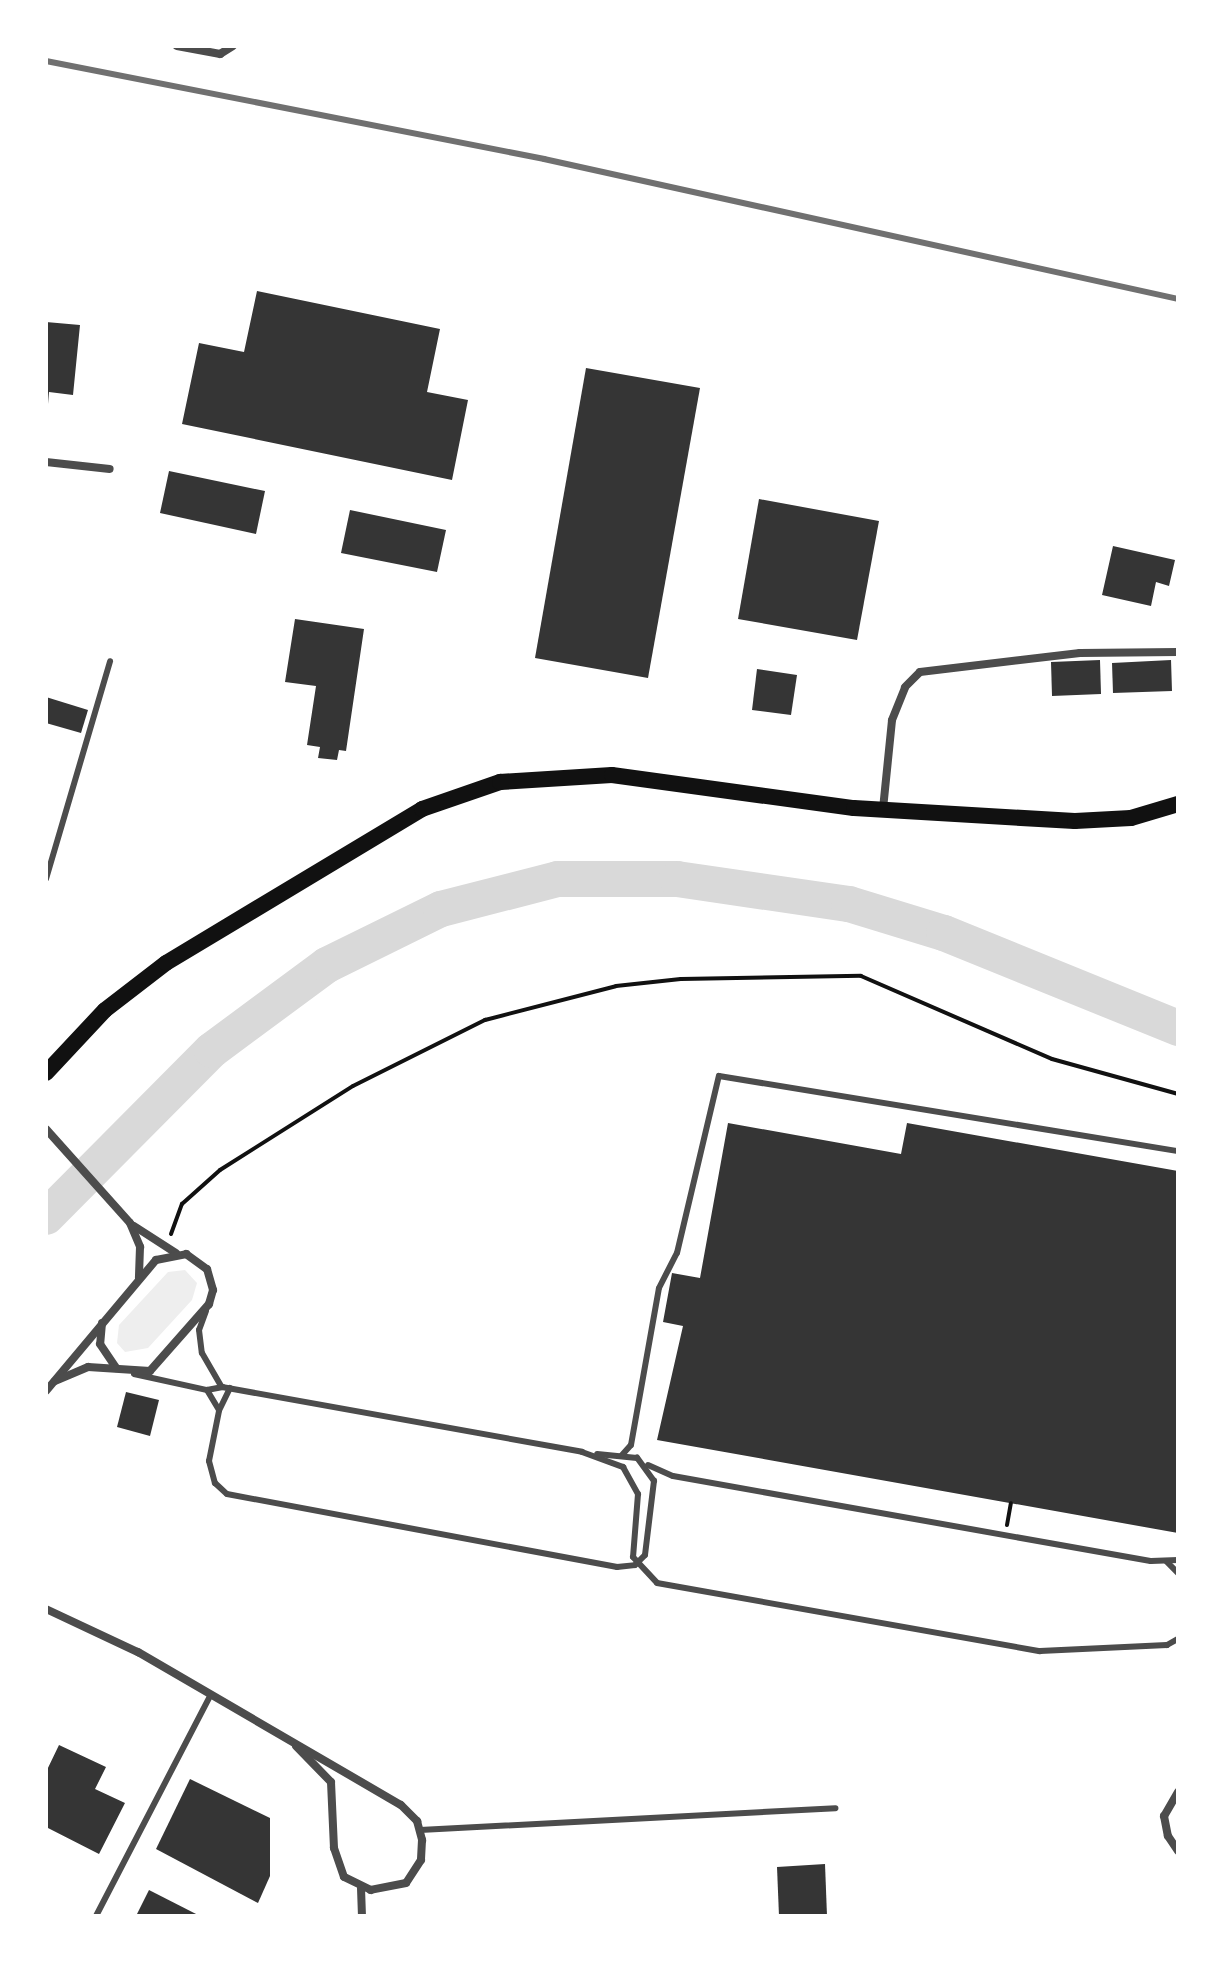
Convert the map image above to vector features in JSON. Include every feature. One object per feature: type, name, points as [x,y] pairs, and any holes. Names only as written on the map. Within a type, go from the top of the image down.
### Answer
[{"type":"main road","points":[[46,1073],[105,1010],[166,963],[383,831],[475,788],[526,777],[612,775],[883,810],[1090,821],[1144,815],[1178,804]]},
{"type":"street","points":[[177,46],[220,54],[233,46]]},
{"type":"street","points":[[46,462],[110,469]]},
{"type":"street","points":[[883,810],[892,720],[905,687],[920,672],[1080,653],[1178,652]]},
{"type":"street","points":[[47,1130],[130,1223],[177,1253],[195,1258],[207,1269],[213,1290],[209,1304],[157,1366],[134,1374],[88,1367],[55,1381]]},
{"type":"street","points":[[130,1223],[140,1247],[138,1281]]},
{"type":"street","points":[[46,1391],[156,1260],[177,1253]]},
{"type":"street","points":[[102,1322],[100,1344],[117,1369]]},
{"type":"street","points":[[46,1609],[211,1694],[401,1805],[420,1830],[421,1860],[406,1883],[381,1891],[361,1888],[344,1877],[336,1859],[331,1782],[296,1746]]},
{"type":"street","points":[[1178,1792],[1164,1816],[1168,1836],[1178,1851]]},
{"type":"street","points":[[361,1888],[362,1916]]},
{"type":"lane","points":[[46,879],[110,661]]},
{"type":"lane","points":[[622,1455],[631,1445],[657,1295],[677,1253],[719,1076],[1178,1151]]},
{"type":"lane","points":[[209,1304],[199,1330],[202,1353],[214,1380],[230,1388]]},
{"type":"lane","points":[[134,1374],[204,1389],[230,1388],[582,1452],[622,1455],[673,1476],[1167,1562],[1178,1560]]},
{"type":"lane","points":[[230,1388],[219,1411],[209,1469],[227,1494],[617,1567],[668,1586],[1015,1648],[1167,1645],[1178,1639]]},
{"type":"lane","points":[[204,1389],[215,1396],[219,1411]]},
{"type":"lane","points":[[582,1452],[623,1467],[637,1486],[631,1550],[636,1565],[646,1576]]},
{"type":"lane","points":[[617,1567],[636,1565],[645,1555],[655,1506],[654,1481],[644,1463]]},
{"type":"lane","points":[[1167,1562],[1178,1573]]},
{"type":"lane","points":[[96,1916],[211,1694]]},
{"type":"lane","points":[[420,1830],[835,1808]]},
{"type":"path","points":[[168,1248],[175,1217],[193,1193],[269,1136],[353,1086],[485,1020],[616,986],[850,974],[1052,1059],[1178,1094]]},
{"type":"path","points":[[1006,1535],[1011,1503]]},
{"type":"shaded area","points":[[185,1270],[197,1283],[192,1300],[148,1348],[125,1352],[117,1343],[119,1325],[168,1272]]},
{"type":"building","points":[[257,291],[440,329],[427,392],[468,400],[452,480],[182,424],[199,343],[244,352]]},
{"type":"building","points":[[46,322],[80,325],[73,395],[49,392],[48,404]]},
{"type":"building","points":[[586,368],[700,388],[648,678],[535,658]]},
{"type":"building","points":[[169,471],[265,491],[256,534],[160,513]]},
{"type":"building","points":[[759,499],[879,521],[857,640],[738,619]]},
{"type":"building","points":[[350,510],[446,530],[437,572],[341,553]]},
{"type":"building","points":[[1113,546],[1175,560],[1169,586],[1156,582],[1151,606],[1102,595]]},
{"type":"building","points":[[295,619],[364,629],[346,751],[339,750],[337,760],[318,758],[320,747],[307,745],[316,686],[285,682]]},
{"type":"building","points":[[1100,660],[1101,694],[1052,696],[1051,662]]},
{"type":"building","points":[[1171,660],[1172,691],[1113,693],[1112,663]]},
{"type":"building","points":[[757,669],[797,675],[791,715],[752,710]]},
{"type":"building","points":[[46,697],[88,710],[81,733],[46,723]]},
{"type":"building","points":[[728,1123],[901,1154],[907,1123],[1178,1171],[1178,1533],[657,1440],[683,1326],[663,1322],[672,1273],[700,1278]]},
{"type":"building","points":[[126,1392],[159,1400],[150,1436],[117,1427]]},
{"type":"building","points":[[59,1745],[106,1767],[95,1789],[125,1803],[99,1854],[46,1827],[46,1772]]},
{"type":"building","points":[[190,1779],[270,1818],[270,1876],[258,1903],[156,1849]]},
{"type":"building","points":[[825,1864],[827,1916],[779,1916],[777,1867]]},
{"type":"building","points":[[149,1890],[200,1916],[136,1916]]},
{"type":"waterway","points":[[46,1217],[212,1050],[327,965],[441,909],[558,879],[677,879],[849,904],[944,933],[1178,1028]]},
{"type":"railway","points":[[46,61],[544,159],[1178,299]]}]
